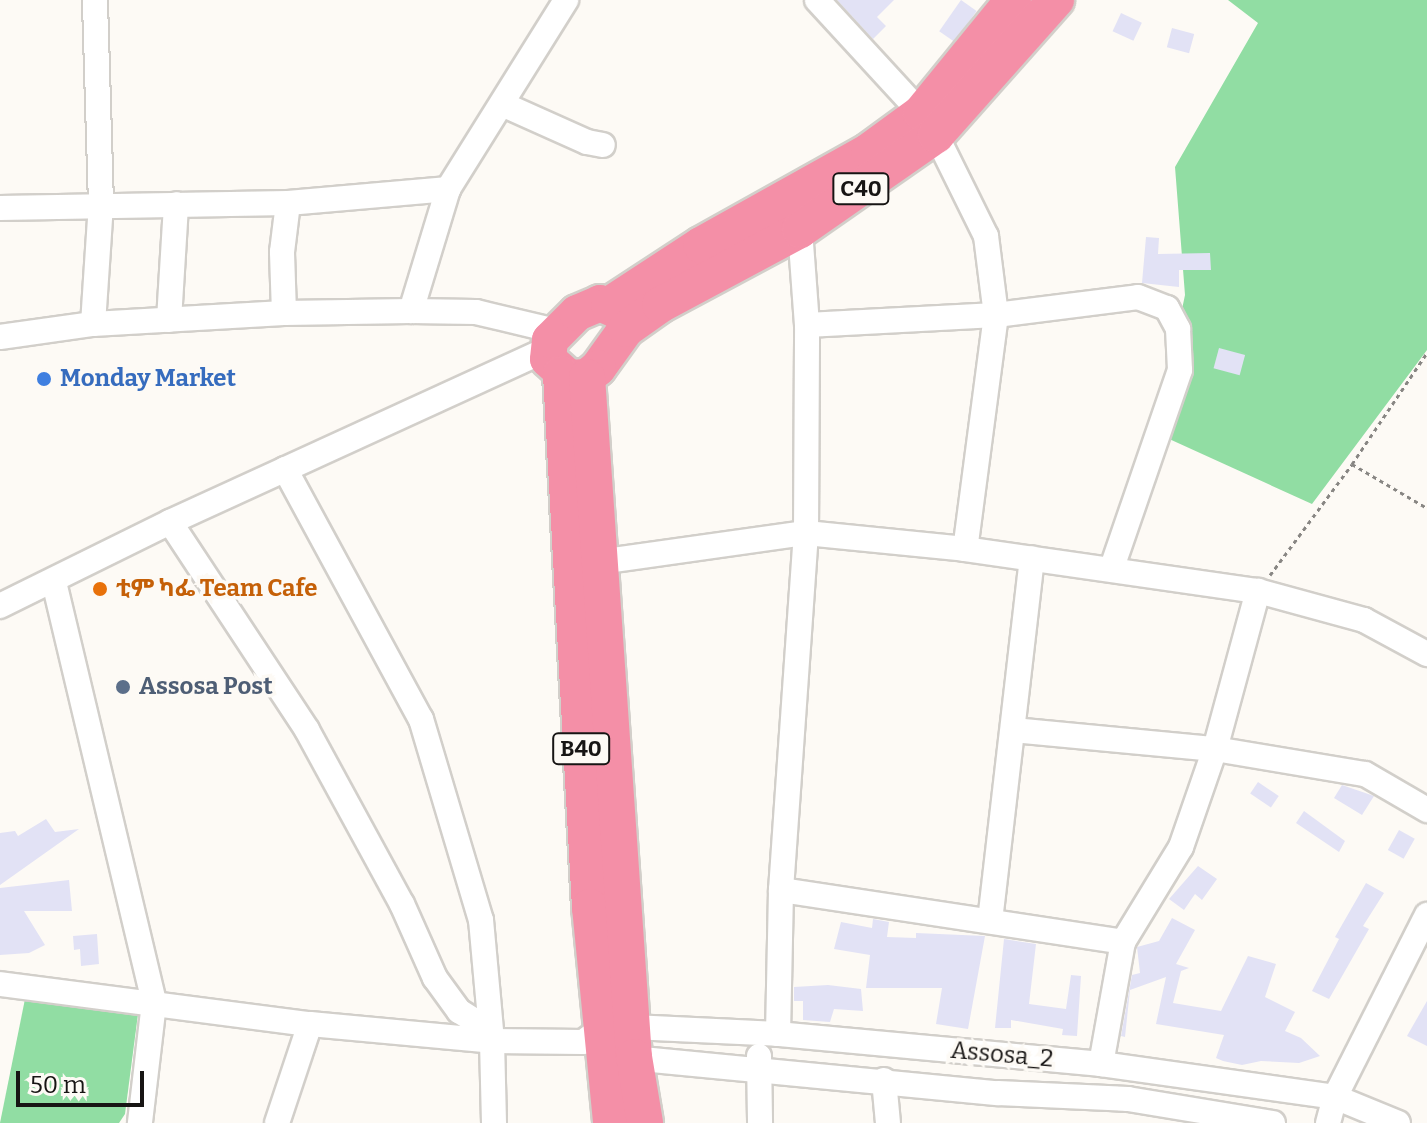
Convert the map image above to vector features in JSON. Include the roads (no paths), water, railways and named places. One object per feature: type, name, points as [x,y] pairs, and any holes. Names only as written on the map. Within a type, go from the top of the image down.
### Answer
[{"type":"highway","name":"C40","points":[[999,45],[1013,0]]},
{"type":"highway","name":"C40","points":[[617,317],[660,305],[800,230],[928,124],[999,45],[1056,0]]},
{"type":"highway","name":"C40","points":[[617,317],[701,245],[869,151],[928,124]]},
{"type":"highway","points":[[589,306],[617,317],[611,355],[563,358],[589,306]]},
{"type":"highway","name":"B40","points":[[563,358],[584,564],[610,1043],[611,1123]]},
{"type":"highway","name":"B40","points":[[610,1043],[645,1123]]},
{"type":"street","points":[[93,324],[101,204],[95,0]]},
{"type":"street","points":[[411,311],[448,189],[566,0]]},
{"type":"street","points":[[817,0],[928,124],[986,236],[996,315],[965,549]]},
{"type":"street","points":[[502,104],[587,142],[603,145]]},
{"type":"street","points":[[0,208],[288,203],[448,189]]},
{"type":"street","points":[[284,313],[282,252],[288,203]]},
{"type":"street","points":[[169,320],[176,204]]},
{"type":"street","points":[[760,1123],[759,1069],[768,1034],[781,890],[806,533],[807,325],[800,230]]},
{"type":"street","points":[[807,325],[996,315],[1138,297],[1167,308],[1178,329],[1180,370],[1112,567]]},
{"type":"street","points":[[0,337],[93,324],[284,313],[476,312],[563,358]]},
{"type":"street","points":[[0,606],[285,469],[563,358]]},
{"type":"street","points":[[285,469],[421,719],[481,920],[491,1032],[494,1123]]},
{"type":"street","points":[[170,522],[307,730],[402,904],[435,978],[459,1011],[491,1032]]},
{"type":"street","points":[[584,564],[806,533],[965,549],[1112,567],[1258,591],[1364,620],[1427,654]]},
{"type":"street","points":[[990,921],[1032,558]]},
{"type":"street","points":[[54,582],[154,1003],[140,1123]]},
{"type":"street","points":[[1101,1064],[1123,942],[1181,847],[1215,749],[1258,591]]},
{"type":"street","points":[[1013,730],[1215,749],[1365,774],[1427,810]]},
{"type":"street","points":[[781,890],[1123,942]]},
{"type":"street","points":[[1328,1123],[1335,1097],[1427,915]]},
{"type":"street","points":[[0,984],[310,1024],[491,1032],[610,1043]]},
{"type":"street","points":[[277,1123],[310,1024]]},
{"type":"street","name":"Assosa_2","points":[[610,1043],[768,1034],[1101,1064],[1335,1097],[1398,1123]]},
{"type":"street","name":"Assosa_2","points":[[610,1043],[759,1069],[998,1093],[1128,1099],[1273,1123]]},
{"type":"street","points":[[884,1080],[888,1123]]},
{"type":"place","name":"Monday Market","points":[[44,379]]},
{"type":"place","name":"ቲም ካፌ Team Cafe","points":[[100,589]]},
{"type":"place","name":"Assosa Post","points":[[123,687]]}]
